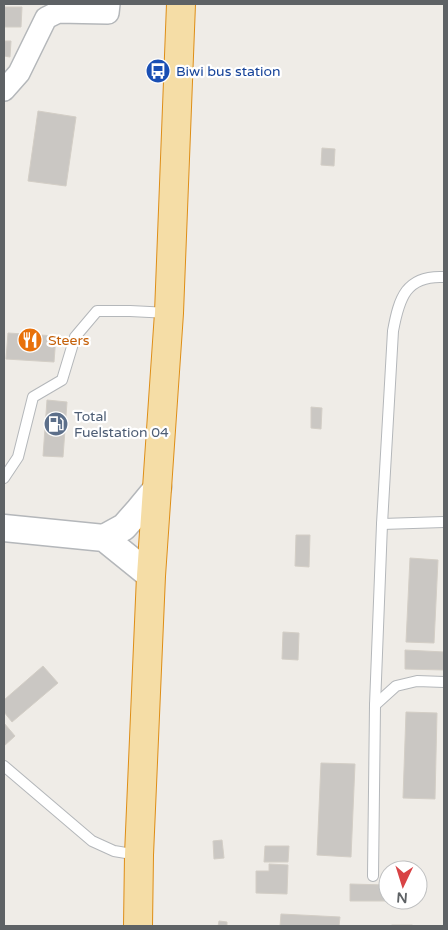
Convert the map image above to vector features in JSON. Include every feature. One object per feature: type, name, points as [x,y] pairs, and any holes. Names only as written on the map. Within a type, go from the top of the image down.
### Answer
[{"type":"highway","points":[[138,926],[139,855],[151,576],[170,313],[181,4]]},
{"type":"street","points":[[4,90],[19,73],[46,18],[58,12],[108,13],[109,4]]},
{"type":"street","points":[[104,538],[124,527],[158,487]]},
{"type":"street","points":[[4,528],[104,538],[151,576]]},
{"type":"lane","points":[[373,876],[375,705],[382,524],[393,331],[397,309],[404,292],[417,282],[436,276],[444,277]]},
{"type":"lane","points":[[4,478],[18,458],[33,397],[62,380],[75,337],[97,311],[170,313]]},
{"type":"lane","points":[[382,524],[444,522]]},
{"type":"lane","points":[[375,705],[396,686],[417,680],[444,682]]},
{"type":"lane","points":[[4,766],[92,841],[114,851],[139,855]]},
{"type":"building","points":[[4,7],[22,7],[21,27],[4,27]]},
{"type":"building","points":[[4,41],[11,41],[10,57],[4,56]]},
{"type":"building","points":[[38,111],[76,117],[66,186],[28,181]]},
{"type":"building","points":[[322,148],[335,149],[334,166],[321,165]]},
{"type":"building","points":[[8,333],[56,336],[54,362],[6,359]]},
{"type":"building","points":[[47,400],[67,402],[63,457],[43,456]]},
{"type":"building","points":[[311,407],[322,408],[321,429],[311,428]]},
{"type":"building","points":[[296,535],[310,535],[309,567],[295,566]]},
{"type":"building","points":[[410,558],[438,560],[434,643],[406,642]]},
{"type":"building","points":[[283,632],[299,633],[298,660],[282,659]]},
{"type":"building","points":[[405,650],[444,652],[444,670],[405,669]]},
{"type":"building","points":[[43,666],[58,683],[12,722],[4,712],[4,700]]},
{"type":"building","points":[[406,712],[437,713],[435,799],[403,798]]},
{"type":"building","points":[[4,723],[15,736],[4,746]]},
{"type":"building","points":[[321,763],[355,764],[351,857],[317,855]]},
{"type":"building","points":[[222,840],[224,858],[214,859],[213,841]]},
{"type":"building","points":[[265,846],[289,846],[288,862],[264,862]]},
{"type":"building","points":[[269,864],[288,865],[287,894],[256,893],[256,871],[269,871]]},
{"type":"building","points":[[350,884],[378,885],[378,901],[350,901]]},
{"type":"building","points":[[281,914],[340,917],[339,926],[280,926]]},
{"type":"building","points":[[219,921],[227,922],[227,926],[218,926]]},
{"type":"building","points":[[412,925],[412,926],[392,926]]},
{"type":"place","name":"Biwi bus station","points":[[158,71]]},
{"type":"place","name":"Steers","points":[[30,340]]},
{"type":"place","name":"Total Fuelstation 04","points":[[56,424]]}]
